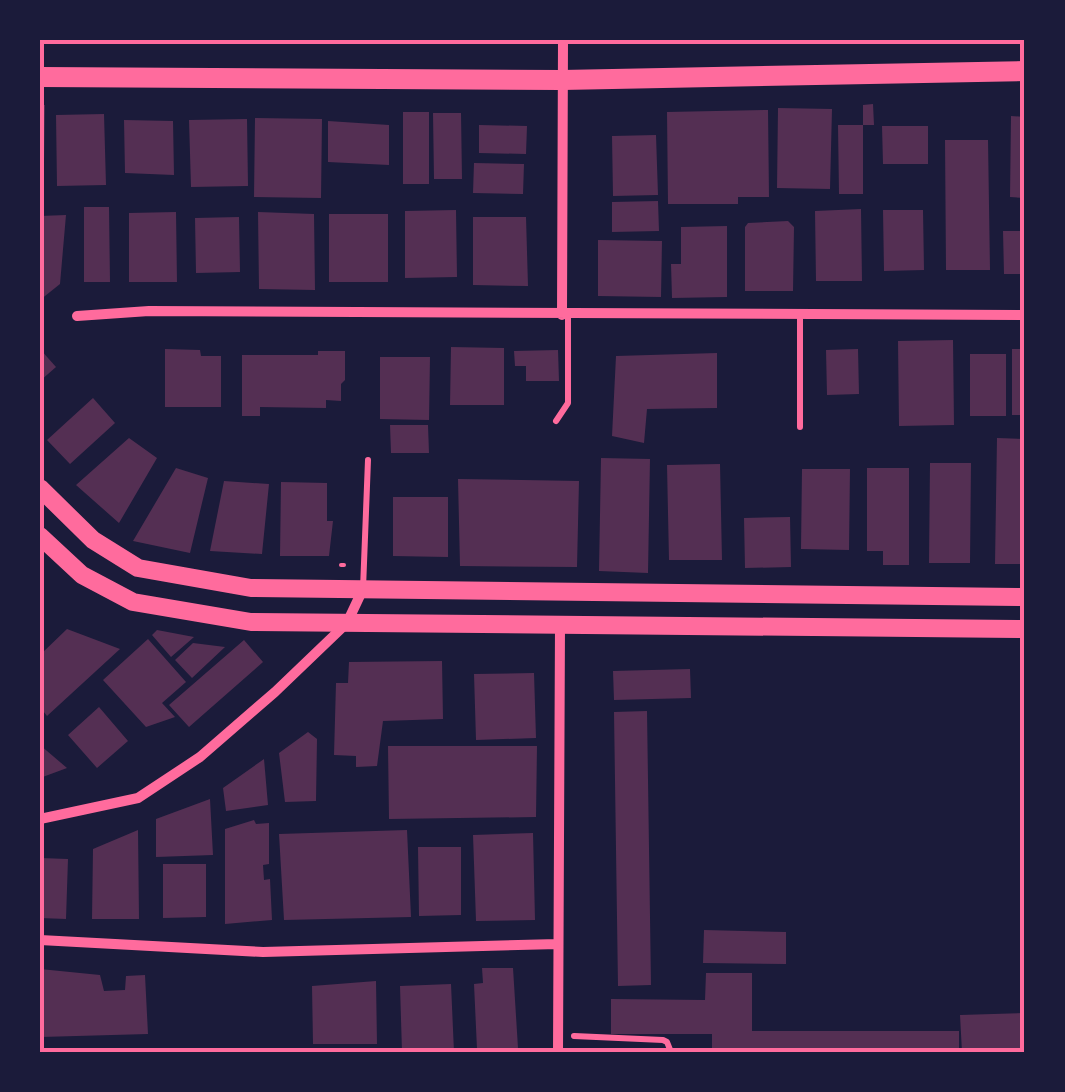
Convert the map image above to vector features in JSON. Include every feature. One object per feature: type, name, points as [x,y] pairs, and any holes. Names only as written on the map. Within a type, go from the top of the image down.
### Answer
[{"type":"main road","points":[[40,77],[562,80],[1025,71]]},
{"type":"street","points":[[563,40],[565,315]]},
{"type":"street","points":[[76,316],[149,311],[1025,315]]},
{"type":"street","points":[[40,488],[93,540],[138,568],[252,588],[1025,598]]},
{"type":"street","points":[[40,536],[82,575],[133,602],[251,622],[1025,629]]},
{"type":"street","points":[[40,819],[138,798],[200,757],[348,623],[363,589]]},
{"type":"street","points":[[558,1052],[560,625]]},
{"type":"street","points":[[40,940],[262,952],[558,944]]},
{"type":"lane","points":[[556,421],[568,403],[565,315]]},
{"type":"lane","points":[[800,315],[800,427]]},
{"type":"lane","points":[[363,589],[368,460]]},
{"type":"lane","points":[[574,1036],[663,1040],[668,1042],[671,1052]]},
{"type":"building","points":[[873,104],[874,125],[863,125],[863,105]]},
{"type":"building","points":[[40,105],[45,105],[44,163],[40,163]]},
{"type":"building","points":[[778,108],[832,109],[830,189],[777,188]]},
{"type":"building","points":[[768,110],[769,197],[738,197],[738,204],[668,204],[667,112]]},
{"type":"building","points":[[403,112],[429,112],[429,184],[403,184]]},
{"type":"building","points":[[433,113],[461,113],[462,179],[434,179]]},
{"type":"building","points":[[104,114],[106,185],[57,186],[56,115]]},
{"type":"building","points":[[1011,116],[1025,117],[1025,198],[1010,197]]},
{"type":"building","points":[[255,118],[322,119],[321,198],[254,197]]},
{"type":"building","points":[[247,119],[248,186],[191,187],[189,120]]},
{"type":"building","points":[[124,120],[173,121],[174,175],[125,173]]},
{"type":"building","points":[[328,121],[389,125],[389,165],[328,162]]},
{"type":"building","points":[[479,125],[527,126],[526,154],[479,153]]},
{"type":"building","points":[[838,125],[863,125],[863,194],[839,194]]},
{"type":"building","points":[[882,126],[928,126],[928,164],[883,164]]},
{"type":"building","points":[[656,135],[658,195],[613,196],[612,136]]},
{"type":"building","points":[[945,140],[988,140],[990,270],[946,270]]},
{"type":"building","points":[[474,163],[524,164],[523,194],[473,193]]},
{"type":"building","points":[[658,201],[659,231],[612,232],[612,202]]},
{"type":"building","points":[[84,207],[109,207],[110,282],[84,282]]},
{"type":"building","points":[[861,209],[862,281],[816,281],[815,211]]},
{"type":"building","points":[[456,210],[457,277],[405,278],[405,211]]},
{"type":"building","points":[[883,210],[923,210],[924,270],[884,271]]},
{"type":"building","points":[[176,212],[177,282],[129,282],[129,213]]},
{"type":"building","points":[[258,212],[314,214],[315,290],[259,289]]},
{"type":"building","points":[[329,214],[388,214],[388,282],[329,282]]},
{"type":"building","points":[[66,215],[60,284],[40,300],[40,216]]},
{"type":"building","points":[[239,217],[240,272],[196,273],[195,218]]},
{"type":"building","points":[[473,217],[526,217],[528,286],[473,285]]},
{"type":"building","points":[[788,221],[794,227],[793,291],[745,291],[745,227],[748,223]]},
{"type":"building","points":[[727,226],[727,297],[672,298],[671,264],[681,264],[681,227]]},
{"type":"building","points":[[1003,231],[1025,231],[1025,274],[1004,274]]},
{"type":"building","points":[[598,240],[662,241],[661,297],[598,296]]},
{"type":"building","points":[[953,340],[954,425],[899,426],[898,341]]},
{"type":"building","points":[[451,347],[504,348],[504,405],[450,405]]},
{"type":"building","points":[[40,349],[56,367],[40,381]]},
{"type":"building","points":[[165,349],[200,350],[201,356],[221,356],[221,407],[165,407]]},
{"type":"building","points":[[858,349],[859,394],[827,395],[826,350]]},
{"type":"building","points":[[1012,349],[1025,349],[1025,415],[1012,415]]},
{"type":"building","points":[[558,350],[559,381],[526,381],[526,366],[515,366],[514,351]]},
{"type":"building","points":[[318,351],[345,351],[341,401],[326,400],[326,408],[260,407],[260,416],[242,416],[242,355],[318,355]]},
{"type":"building","points":[[717,353],[717,408],[647,409],[644,443],[612,436],[616,356]]},
{"type":"building","points":[[970,354],[1006,354],[1006,416],[970,416]]},
{"type":"building","points":[[380,357],[430,357],[429,420],[380,419]]},
{"type":"building","points":[[93,398],[115,423],[70,464],[47,440]]},
{"type":"building","points":[[390,425],[428,425],[429,453],[391,453]]},
{"type":"building","points":[[129,438],[157,458],[119,523],[76,485]]},
{"type":"building","points":[[997,438],[1025,439],[1025,564],[995,564]]},
{"type":"building","points":[[601,458],[650,459],[648,573],[599,571]]},
{"type":"building","points":[[930,463],[971,463],[970,563],[929,563]]},
{"type":"building","points":[[720,464],[722,560],[669,560],[667,465]]},
{"type":"building","points":[[176,468],[208,478],[190,553],[133,541]]},
{"type":"building","points":[[867,468],[909,468],[909,565],[883,565],[883,551],[867,551]]},
{"type":"building","points":[[802,469],[850,469],[849,550],[801,549]]},
{"type":"building","points":[[458,479],[579,481],[577,567],[460,566]]},
{"type":"building","points":[[224,481],[269,484],[262,554],[210,551]]},
{"type":"building","points":[[281,482],[327,483],[327,521],[333,521],[329,556],[280,556]]},
{"type":"building","points":[[393,497],[448,497],[448,557],[393,556]]},
{"type":"building","points":[[790,517],[791,567],[745,568],[744,518]]},
{"type":"building","points":[[67,629],[120,649],[47,716],[40,707],[40,655]]},
{"type":"building","points":[[157,630],[194,637],[171,657],[152,635]]},
{"type":"building","points":[[148,639],[186,682],[162,703],[175,717],[146,727],[103,680]]},
{"type":"building","points":[[244,640],[263,662],[189,727],[169,705]]},
{"type":"building","points":[[193,643],[225,647],[192,678],[175,660]]},
{"type":"building","points":[[442,661],[443,719],[383,721],[377,766],[356,767],[356,756],[334,755],[336,683],[348,683],[349,662]]},
{"type":"building","points":[[690,669],[691,698],[614,700],[613,671]]},
{"type":"building","points":[[534,673],[536,738],[476,740],[474,674]]},
{"type":"building","points":[[99,707],[128,741],[97,768],[68,735]]},
{"type":"building","points":[[647,711],[651,985],[618,986],[614,712]]},
{"type":"building","points":[[308,732],[317,739],[316,801],[285,802],[279,753]]},
{"type":"building","points":[[40,745],[67,768],[40,778]]},
{"type":"building","points":[[388,746],[537,746],[536,817],[389,819]]},
{"type":"building","points":[[264,759],[268,805],[226,811],[223,788]]},
{"type":"building","points":[[210,799],[213,855],[156,857],[156,819]]},
{"type":"building","points":[[254,820],[256,824],[269,823],[269,864],[263,865],[264,880],[270,879],[272,920],[225,924],[225,829]]},
{"type":"building","points":[[138,830],[139,919],[92,919],[93,849]]},
{"type":"building","points":[[407,830],[411,917],[284,920],[279,834]]},
{"type":"building","points":[[533,833],[535,920],[476,921],[473,835]]},
{"type":"building","points":[[418,847],[461,847],[461,915],[419,916]]},
{"type":"building","points":[[40,858],[68,859],[66,919],[40,918]]},
{"type":"building","points":[[163,864],[206,864],[206,917],[163,918]]},
{"type":"building","points":[[704,930],[786,932],[786,964],[703,963]]},
{"type":"building","points":[[482,968],[513,968],[518,1048],[477,1049],[474,984],[483,983]]},
{"type":"building","points":[[40,969],[100,975],[104,991],[125,990],[126,976],[145,975],[148,1034],[41,1037]]},
{"type":"building","points":[[706,973],[752,973],[752,1031],[959,1031],[959,1052],[712,1052],[712,1034],[611,1034],[611,999],[705,1000]]},
{"type":"building","points":[[376,981],[377,1044],[313,1044],[312,986]]},
{"type":"building","points":[[451,984],[454,1052],[402,1052],[400,986]]},
{"type":"building","points":[[1025,1013],[1025,1052],[962,1052],[960,1015]]}]
